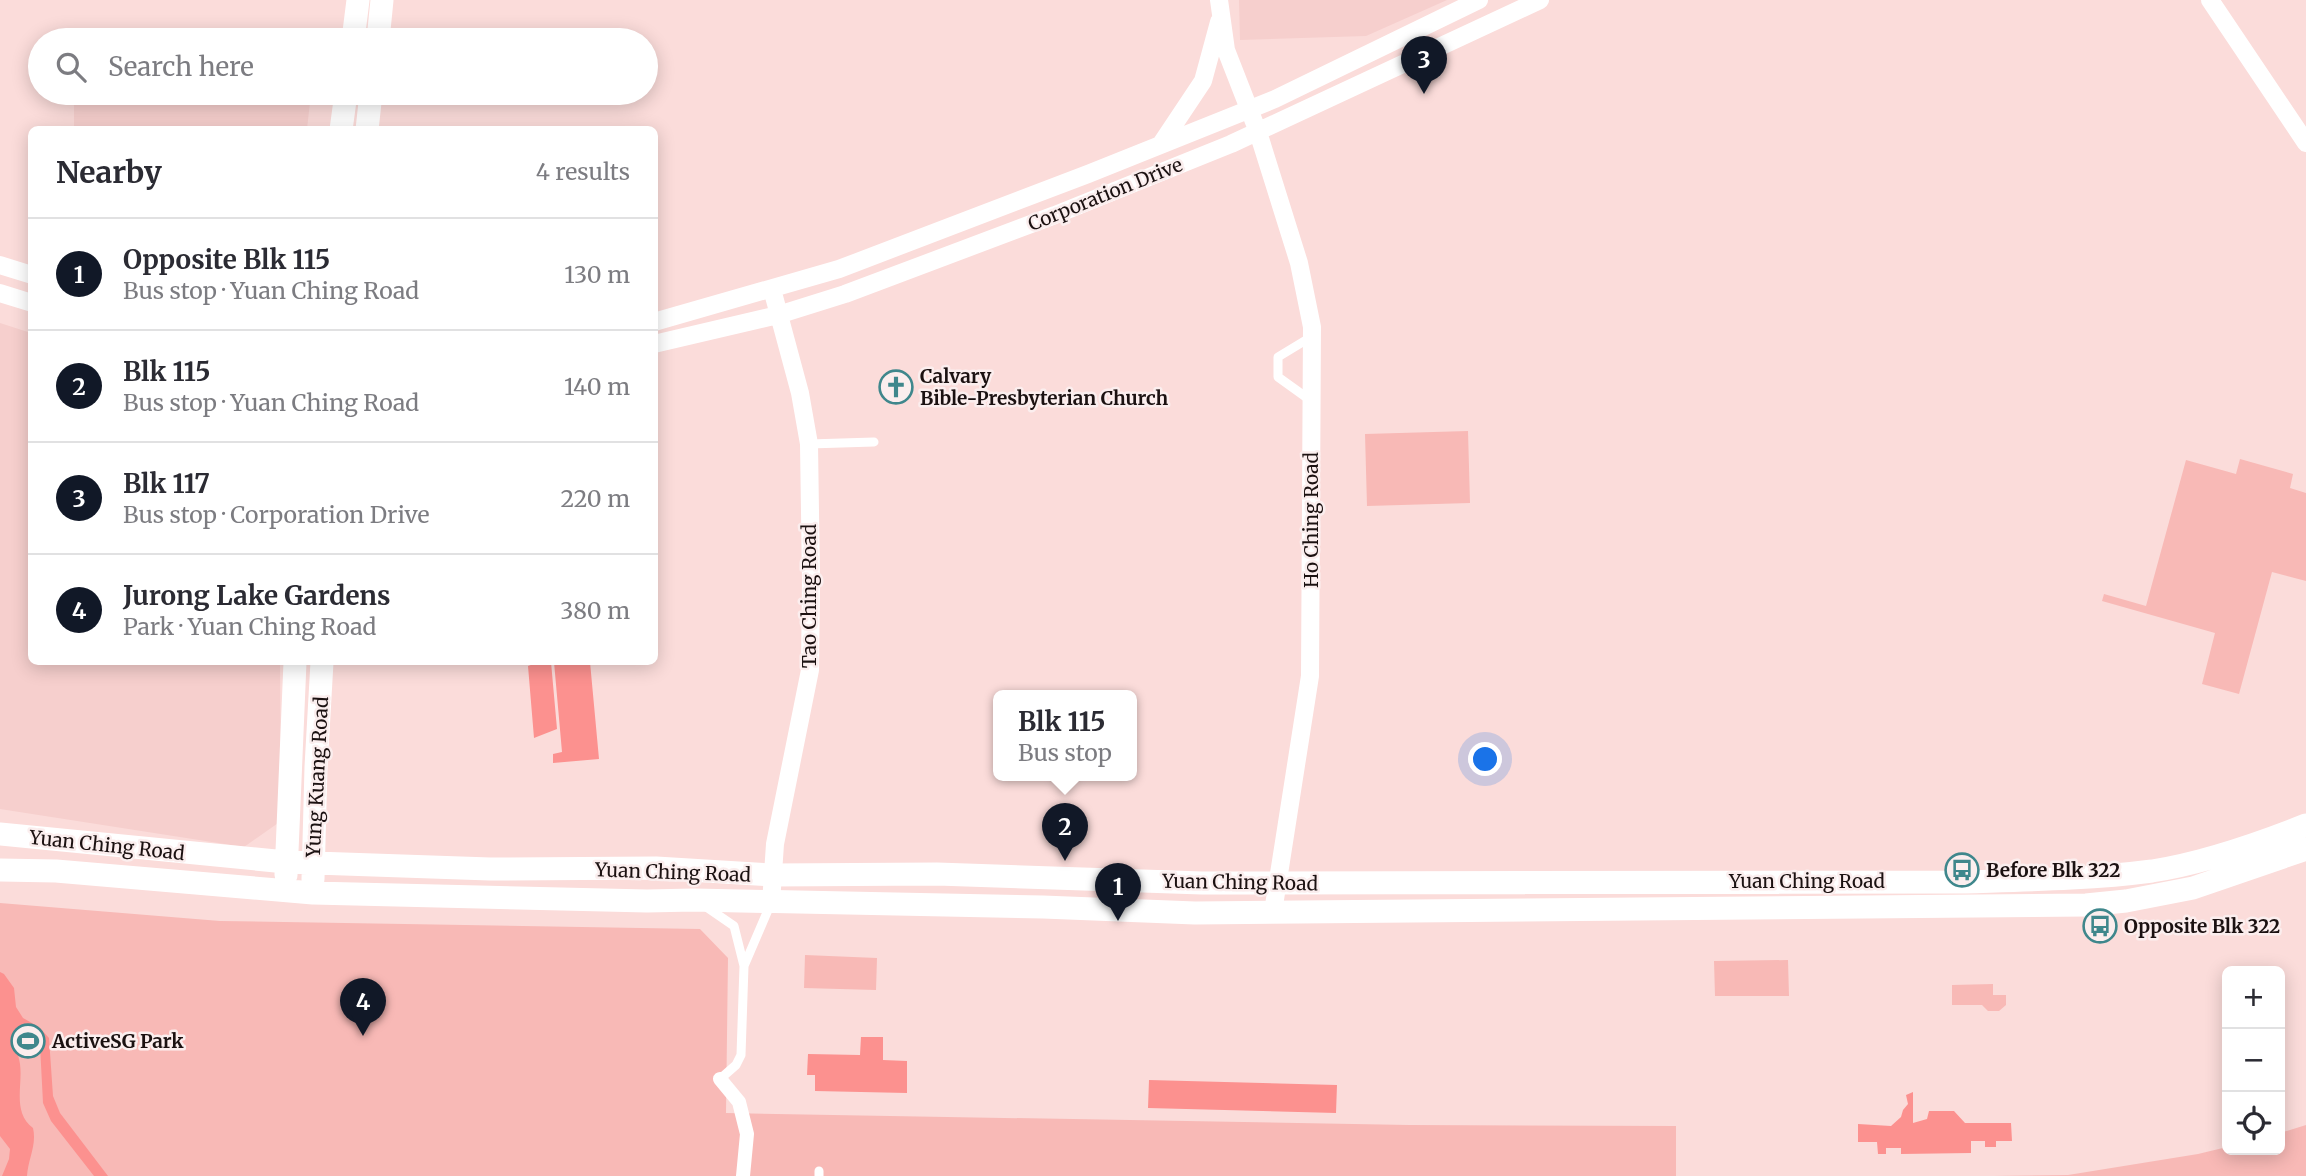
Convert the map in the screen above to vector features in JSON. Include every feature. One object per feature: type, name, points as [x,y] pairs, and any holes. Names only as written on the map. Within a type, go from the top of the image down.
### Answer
[{"type":"street","points":[[354,28],[358,0]]},
{"type":"street","points":[[379,28],[382,0]]},
{"type":"street","name":"Corporation Drive","points":[[658,321],[839,269],[1088,174],[1249,110],[1479,0]]},
{"type":"street","name":"Corporation Drive","points":[[658,343],[778,315],[845,294],[1055,215],[1258,132],[1540,0]]},
{"type":"street","points":[[2210,0],[2306,143]]},
{"type":"street","points":[[2224,0],[2306,122]]},
{"type":"street","points":[[1161,144],[1203,81],[1220,9]]},
{"type":"street","name":"Ho Ching Road","points":[[1220,9],[1226,50],[1258,132],[1299,263],[1307,293],[1311,337],[1310,676],[1273,912]]},
{"type":"street","points":[[342,126],[344,105]]},
{"type":"street","points":[[367,126],[370,105]]},
{"type":"street","points":[[0,265],[28,274]]},
{"type":"street","name":"Tao Ching Road","points":[[771,903],[775,844],[810,670],[808,444],[800,393],[772,289]]},
{"type":"street","points":[[0,293],[28,302]]},
{"type":"street","name":"Yung Kuang Road","points":[[286,892],[295,665]]},
{"type":"street","name":"Yung Kuang Road","points":[[313,893],[322,665]]},
{"type":"street","name":"Yuan Ching Road","points":[[0,834],[286,862],[490,869],[656,868],[772,875],[937,874],[1278,883],[1966,882],[2087,878],[2155,870],[2232,852],[2306,825]]},
{"type":"street","points":[[35,870],[41,838]]},
{"type":"street","name":"Yuan Ching Road","points":[[0,870],[35,870],[313,893],[1043,907],[1195,913],[1583,910],[2086,905],[2126,901],[2193,888],[2306,849]]},
{"type":"street","points":[[1583,882],[1583,910]]},
{"type":"street","points":[[720,1079],[739,1102],[747,1134],[743,1176]]},
{"type":"lane","points":[[1310,400],[1279,377],[1278,357],[1311,337]]},
{"type":"lane","points":[[808,444],[874,442]]},
{"type":"lane","points":[[694,900],[718,913],[734,926],[744,966],[741,1055],[736,1065],[720,1079]]},
{"type":"lane","points":[[744,966],[771,903]]},
{"type":"shaded area","points":[[1239,0],[1447,0],[1366,36],[1240,40]]},
{"type":"shaded area","points":[[74,105],[310,105],[307,126],[74,126]]},
{"type":"shaded area","points":[[0,323],[28,332],[28,665],[280,665],[281,821],[244,847],[0,809]]},
{"type":"shaded area","points":[[1468,431],[1470,503],[1367,506],[1365,434]]},
{"type":"shaded area","points":[[2240,459],[2293,474],[2290,488],[2306,493],[2306,581],[2272,572],[2239,694],[2202,684],[2215,633],[2102,601],[2104,594],[2146,606],[2186,460],[2236,474]]},
{"type":"shaded area","points":[[551,665],[557,729],[534,738],[528,666]]},
{"type":"shaded area","points":[[554,665],[590,665],[599,759],[553,763],[553,754],[562,752]]},
{"type":"shaded area","points":[[0,903],[220,921],[700,929],[728,958],[726,1113],[1409,1125],[1676,1126],[1676,1176],[0,1176]]},
{"type":"shaded area","points":[[805,955],[877,958],[876,990],[804,988]]},
{"type":"shaded area","points":[[1788,960],[1789,996],[1715,996],[1714,961]]},
{"type":"shaded area","points":[[0,972],[14,988],[16,1007],[23,1018],[39,1027],[49,1038],[53,1096],[60,1113],[108,1176],[94,1176],[51,1121],[43,1103],[40,1045],[29,1040],[19,1042],[17,1051],[21,1072],[20,1107],[33,1128],[33,1146],[27,1176],[2,1176],[10,1149],[0,1136]]},
{"type":"shaded area","points":[[1993,984],[1993,995],[2006,995],[2006,1005],[1999,1011],[1988,1011],[1982,1005],[1952,1005],[1952,985]]},
{"type":"shaded area","points":[[861,1037],[883,1037],[883,1060],[907,1061],[907,1093],[815,1091],[815,1075],[807,1075],[808,1054],[860,1055]]},
{"type":"shaded area","points":[[1149,1080],[1337,1085],[1336,1113],[1148,1108]]},
{"type":"shaded area","points":[[1913,1092],[1913,1123],[1927,1119],[1929,1111],[1954,1111],[1965,1123],[2011,1123],[2012,1141],[1996,1141],[1996,1147],[1985,1147],[1985,1141],[1971,1141],[1971,1153],[1901,1154],[1901,1148],[1886,1148],[1886,1154],[1878,1154],[1877,1142],[1858,1142],[1858,1124],[1891,1126],[1901,1117],[1908,1104],[1906,1095]]},
{"type":"shaded area","points":[[2306,1125],[2306,1176],[1993,1176],[2068,1175],[2222,1148],[2222,1155],[2285,1155],[2285,1131]]},
{"type":"place","name":"Blk 117","points":[[1424,94]]},
{"type":"place","name":"Calvary Bible-Presbyterian Church","points":[[896,387]]},
{"type":"place","name":"Blk 115","points":[[1065,861]]},
{"type":"place","name":"Before Blk 322","points":[[1962,870]]},
{"type":"place","name":"Opposite Blk 115","points":[[1118,921]]},
{"type":"place","name":"Opposite Blk 322","points":[[2100,926]]},
{"type":"place","name":"Jurong Lake Gardens","points":[[363,1036]]},
{"type":"place","name":"ActiveSG Park","points":[[28,1041]]}]
